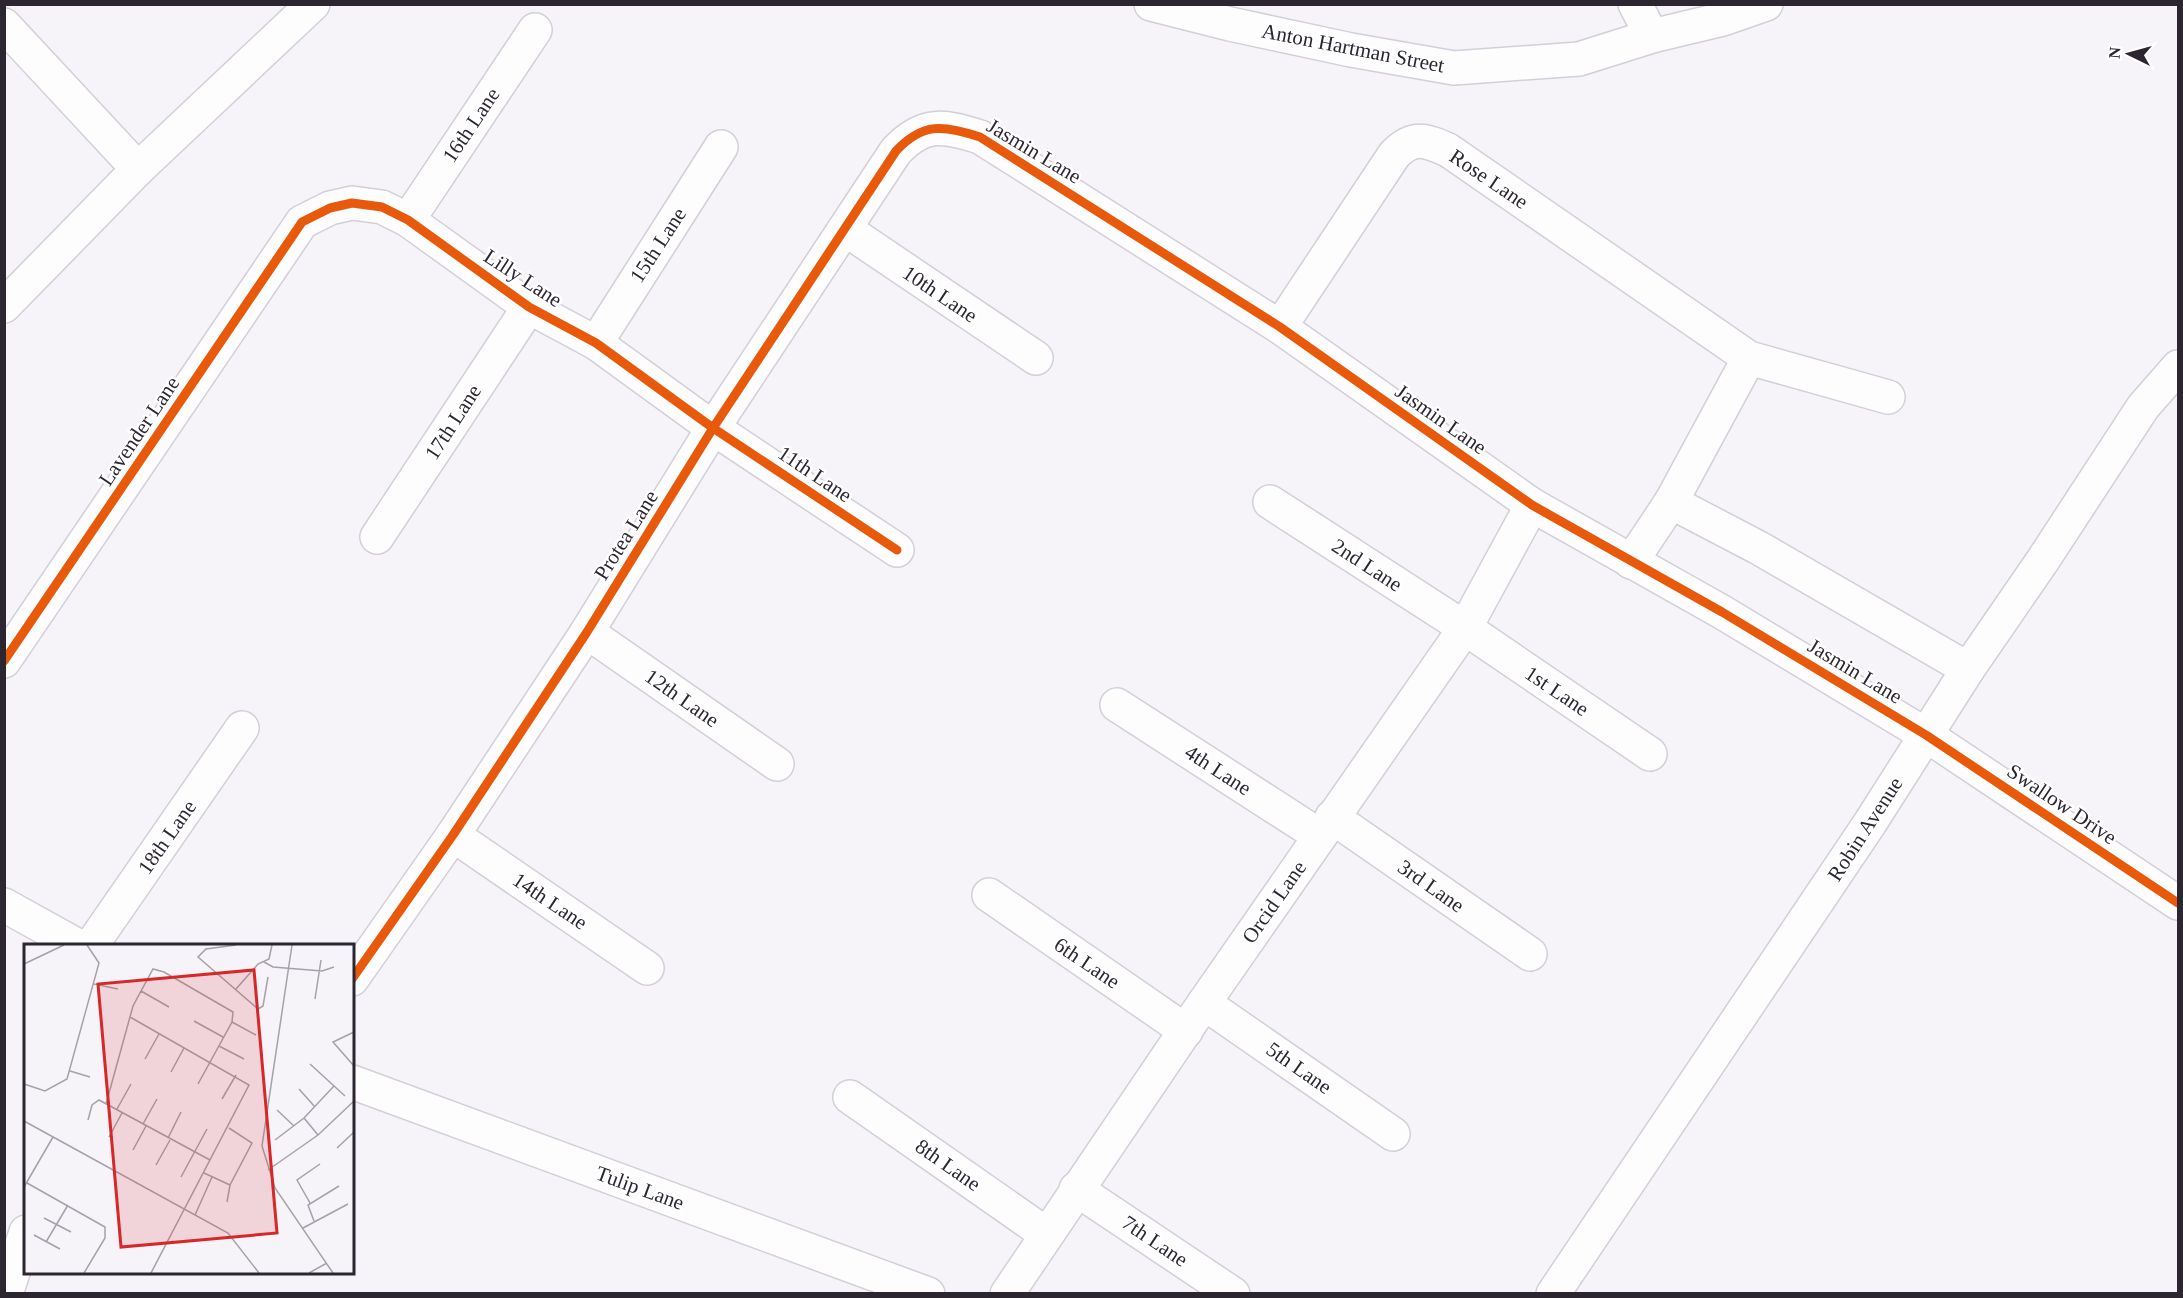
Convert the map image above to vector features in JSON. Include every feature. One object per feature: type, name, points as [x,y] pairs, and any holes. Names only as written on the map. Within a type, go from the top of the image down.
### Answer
[{"type":"street","points":[[4,306],[138,169],[313,4]]},
{"type":"street","name":"Anton Hartman Street","points":[[1151,4],[1340,48],[1454,68],[1579,59],[1652,36],[1723,19],[1766,4]]},
{"type":"street","points":[[1635,4],[1652,36]]},
{"type":"street","points":[[4,25],[138,169]]},
{"type":"street","name":"16th Lane","points":[[408,220],[535,30]]},
{"type":"street","name":"Protea Lane","points":[[354,976],[453,835],[587,632],[713,428],[896,152],[918,132],[941,128]]},
{"type":"street","name":"Jasmin Lane","points":[[941,128],[956,129],[980,137],[1280,327],[1532,506],[1722,612],[1926,735]]},
{"type":"street","name":"Rose Lane","points":[[1280,327],[1394,155],[1410,143],[1430,142],[1448,150],[1749,358],[1888,397]]},
{"type":"street","name":"15th Lane","points":[[596,343],[721,147]]},
{"type":"street","name":"Lilly Lane","points":[[302,222],[330,208],[352,203],[382,207],[408,220],[529,307],[596,343],[713,428]]},
{"type":"street","name":"Lavender Lane","points":[[4,661],[302,222]]},
{"type":"street","name":"10th Lane","points":[[845,229],[1036,358]]},
{"type":"street","name":"17th Lane","points":[[377,537],[529,307]]},
{"type":"street","points":[[1631,562],[1671,502],[1749,358]]},
{"type":"street","name":"Robin Avenue","points":[[1553,1293],[1870,824],[1968,669],[2043,560],[2143,407],[2178,367]]},
{"type":"street","name":"11th Lane","points":[[713,428],[897,550]]},
{"type":"street","name":"2nd Lane","points":[[1270,502],[1465,628]]},
{"type":"street","points":[[1671,502],[1759,548],[1968,669]]},
{"type":"street","name":"Orcid Lane","points":[[1007,1293],[1185,1030],[1465,628],[1532,506]]},
{"type":"street","name":"1st Lane","points":[[1465,628],[1650,754]]},
{"type":"street","name":"12th Lane","points":[[587,632],[777,765]]},
{"type":"street","name":"4th Lane","points":[[1117,705],[1326,827]]},
{"type":"street","name":"18th Lane","points":[[92,944],[242,728]]},
{"type":"street","name":"Swallow Drive","points":[[1926,735],[2178,903]]},
{"type":"street","name":"3rd Lane","points":[[1326,827],[1530,954]]},
{"type":"street","name":"14th Lane","points":[[453,835],[647,968]]},
{"type":"street","name":"6th Lane","points":[[989,895],[1185,1030]]},
{"type":"street","points":[[4,905],[76,944]]},
{"type":"street","name":"5th Lane","points":[[1204,1003],[1393,1134]]},
{"type":"street","name":"Tulip Lane","points":[[354,1083],[928,1293]]},
{"type":"street","name":"8th Lane","points":[[850,1097],[1046,1234]]},
{"type":"street","name":"7th Lane","points":[[1076,1189],[1233,1293]]},
{"type":"street","points":[[6,1293],[24,1238]]},
{"type":"cycle path","points":[[354,976],[453,835],[587,632],[713,428],[896,151],[915,135],[935,129],[955,130],[980,137],[1280,327],[1532,505],[1722,612],[1926,735],[2178,903]]},
{"type":"cycle path","points":[[4,661],[302,222],[330,208],[352,203],[382,207],[408,220],[529,307],[596,343],[713,428],[897,550]]}]
